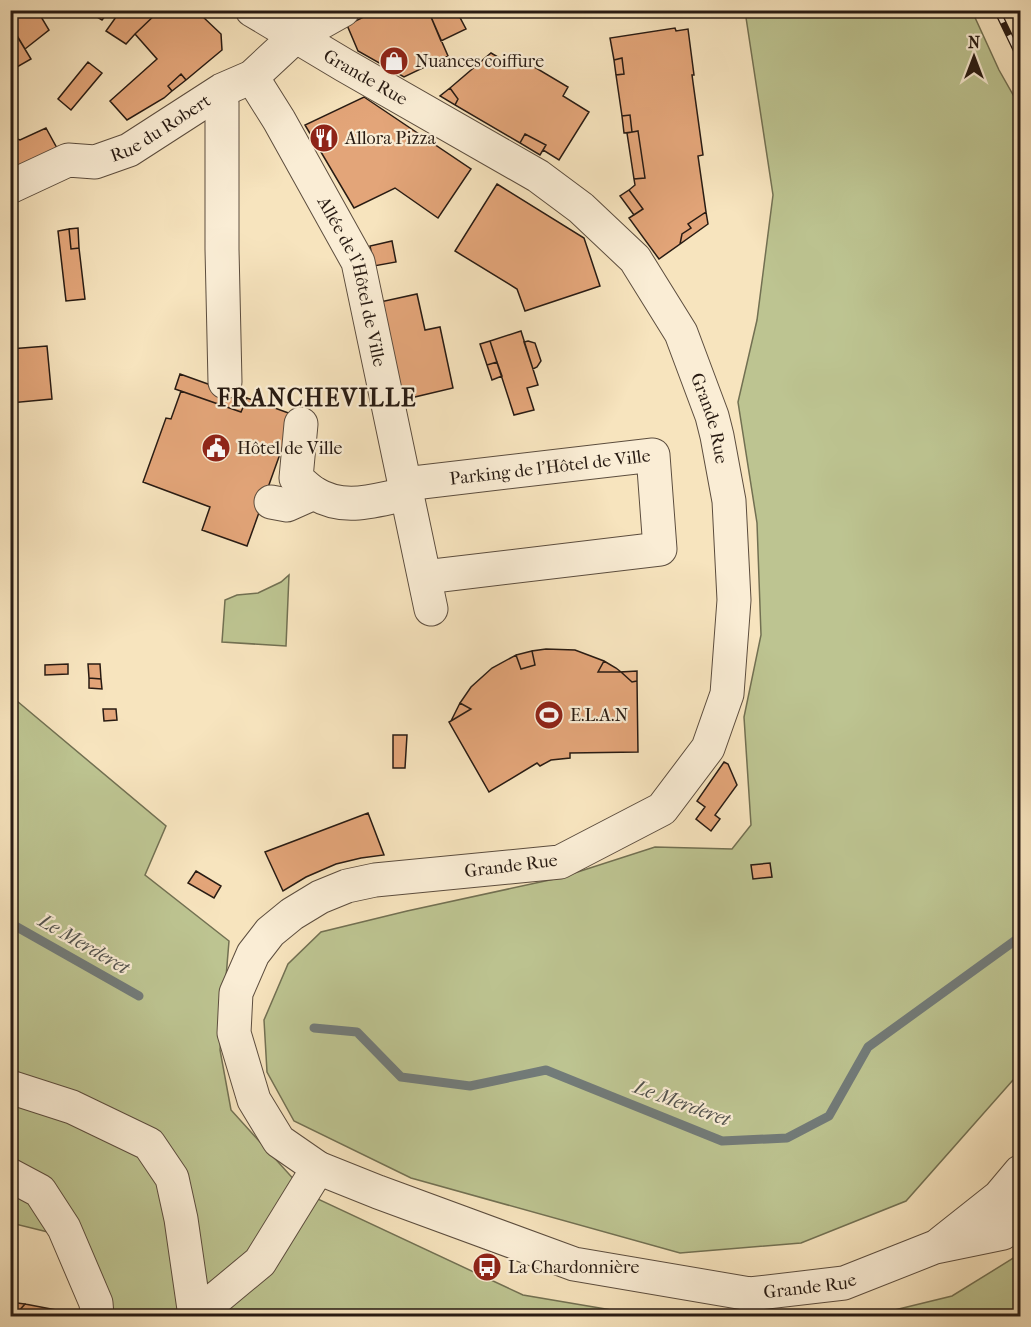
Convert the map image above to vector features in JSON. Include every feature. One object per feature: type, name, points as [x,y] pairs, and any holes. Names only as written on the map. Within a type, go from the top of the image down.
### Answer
[{"type":"street","name":"Grande Rue","points":[[252,10],[538,176],[581,208],[634,259],[681,333],[712,416],[729,501],[734,600],[727,694],[708,748],[662,809],[560,862],[375,880],[347,886],[320,897],[292,914],[270,932],[253,954],[236,993],[234,1034],[254,1100],[279,1141],[318,1167],[378,1192],[574,1264],[750,1293],[844,1283],[935,1247],[1003,1233],[1020,1219]]},
{"type":"street","name":"Rue du Robert","points":[[10,187],[68,160],[94,162],[129,150],[222,90],[252,77],[295,37],[343,10]]},
{"type":"street","name":"Allée de l'Hôtel de Ville","points":[[252,77],[279,120],[358,262],[432,609]]},
{"type":"street","points":[[222,103],[225,382]]},
{"type":"street","points":[[302,424],[296,478],[314,493],[332,501],[353,505],[406,489]]},
{"type":"street","name":"Parking de l'Hôtel de Ville","points":[[406,489],[653,455],[660,549],[425,577]]},
{"type":"street","points":[[271,502],[287,505],[314,493]]},
{"type":"street","points":[[10,1087],[72,1107],[149,1144],[172,1178],[181,1219],[195,1316]]},
{"type":"street","points":[[195,1316],[260,1262],[318,1167]]},
{"type":"street","name":"Grande Rue","points":[[935,1247],[999,1197],[1020,1172]]},
{"type":"street","points":[[10,1175],[40,1191],[64,1228],[96,1303],[98,1317]]},
{"type":"green space","points":[[745,11],[972,11],[999,70],[1020,107],[1020,1072],[906,1201],[801,1243],[680,1253],[411,1178],[294,1121],[267,1072],[264,1020],[288,964],[321,932],[559,878],[655,847],[732,849],[751,825],[744,717],[761,635],[757,523],[738,402],[757,320],[773,195]]},
{"type":"green space","points":[[289,575],[286,646],[222,642],[225,600],[237,595],[258,593],[281,582]]},
{"type":"green space","points":[[11,696],[166,826],[145,875],[229,941],[220,1050],[231,1110],[307,1194],[523,1295],[647,1316],[100,1316],[72,1238],[11,1223]]},
{"type":"green space","points":[[1020,1254],[1020,1316],[870,1316],[952,1296]]},
{"type":"building","points":[[19,10],[37,10],[49,30],[25,49],[10,24],[10,16]]},
{"type":"building","points":[[90,10],[110,10],[102,20]]},
{"type":"building","points":[[121,10],[160,10],[126,44],[106,31]]},
{"type":"building","points":[[160,10],[195,10],[221,34],[222,50],[186,80],[181,74],[168,86],[172,91],[164,98],[127,120],[110,101],[157,59],[135,34]]},
{"type":"building","points":[[378,10],[428,10],[448,56],[404,77],[358,51],[347,25]]},
{"type":"building","points":[[443,10],[456,10],[466,29],[441,41],[431,17]]},
{"type":"building","points":[[675,28],[676,31],[688,29],[703,155],[698,156],[706,212],[688,224],[691,228],[682,234],[680,244],[659,259],[629,218],[643,209],[629,190],[635,185],[634,179],[645,178],[638,131],[632,132],[630,115],[622,116],[616,75],[624,74],[622,58],[614,60],[610,38]]},
{"type":"building","points":[[17,36],[31,59],[10,71],[10,39]]},
{"type":"building","points":[[491,53],[515,67],[521,59],[568,87],[563,96],[589,112],[559,160],[543,150],[546,145],[525,134],[520,143],[455,105],[458,99],[450,88]]},
{"type":"building","points":[[622,58],[624,74],[616,75],[614,60]]},
{"type":"building","points":[[88,62],[102,73],[71,110],[58,99]]},
{"type":"building","points":[[181,74],[186,80],[172,91],[168,86]]},
{"type":"building","points":[[450,88],[458,99],[455,105],[440,96]]},
{"type":"building","points":[[364,97],[471,169],[438,218],[395,188],[354,208],[305,125]]},
{"type":"building","points":[[630,115],[632,132],[624,133],[622,116]]},
{"type":"building","points":[[46,128],[58,150],[10,175],[10,134],[20,140]]},
{"type":"building","points":[[638,131],[645,178],[634,179],[627,133]]},
{"type":"building","points":[[525,134],[546,145],[540,155],[520,143]]},
{"type":"building","points":[[497,184],[584,238],[600,286],[525,311],[517,289],[455,251]]},
{"type":"building","points":[[629,190],[643,209],[634,215],[620,196]]},
{"type":"building","points":[[706,212],[708,224],[680,244],[682,234],[691,228],[688,224]]},
{"type":"building","points":[[78,228],[79,248],[71,249],[69,229]]},
{"type":"building","points":[[69,229],[71,249],[79,248],[85,299],[66,301],[58,231]]},
{"type":"building","points":[[392,241],[396,262],[374,266],[370,246]]},
{"type":"building","points":[[417,294],[425,330],[440,327],[453,388],[402,400],[380,302]]},
{"type":"building","points":[[521,331],[538,385],[527,388],[534,410],[514,415],[490,341]]},
{"type":"building","points":[[490,341],[497,362],[487,365],[480,344]]},
{"type":"building","points":[[524,342],[535,343],[541,361],[533,369]]},
{"type":"building","points":[[47,346],[52,399],[10,403],[10,349]]},
{"type":"building","points":[[497,362],[502,376],[492,380],[487,365]]},
{"type":"building","points":[[180,374],[247,398],[241,412],[175,389]]},
{"type":"building","points":[[181,391],[241,412],[247,398],[294,415],[247,546],[202,530],[210,507],[143,482],[166,418],[171,419]]},
{"type":"building","name":"E.L.A.N","points":[[575,650],[604,661],[598,672],[621,672],[632,682],[637,681],[638,752],[570,753],[570,758],[551,760],[540,766],[537,763],[489,792],[449,722],[471,709],[460,703],[471,687],[492,668],[516,655],[521,669],[535,665],[532,651]]},
{"type":"building","points":[[532,651],[535,665],[521,669],[516,655]]},
{"type":"building","points":[[604,661],[616,668],[621,672],[598,672]]},
{"type":"building","points":[[68,664],[68,674],[45,675],[45,665]]},
{"type":"building","points":[[88,664],[100,664],[101,679],[89,678]]},
{"type":"building","points":[[637,671],[637,681],[632,682],[621,672]]},
{"type":"building","points":[[89,678],[101,679],[102,689],[89,688]]},
{"type":"building","points":[[460,703],[471,709],[451,721]]},
{"type":"building","points":[[103,709],[116,709],[117,720],[104,721]]},
{"type":"building","points":[[393,735],[407,735],[405,768],[393,768]]},
{"type":"building","points":[[724,762],[728,764],[737,785],[715,815],[720,819],[711,831],[696,819],[705,807],[697,801]]},
{"type":"building","points":[[368,813],[384,855],[336,864],[306,877],[283,891],[265,852]]},
{"type":"building","points":[[770,863],[772,877],[753,879],[751,865]]},
{"type":"building","points":[[196,871],[221,886],[214,898],[188,883]]},
{"type":"building","points":[[10,1302],[25,1304],[17,1313],[10,1309]]},
{"type":"building","points":[[25,1304],[83,1316],[10,1316],[10,1309],[17,1313]]},
{"type":"waterway","name":"Le Merderet","points":[[10,923],[139,996]]},
{"type":"waterway","name":"Le Merderet","points":[[314,1028],[357,1032],[401,1077],[470,1086],[546,1070],[722,1141],[787,1138],[829,1116],[868,1047],[1020,937]]},
{"type":"railway","points":[[997,10],[1020,58]]},
{"type":"place","name":"Nuances coiffure","points":[[394,61]]},
{"type":"place","name":"Allora Pizza","points":[[324,138]]},
{"type":"place","name":"Hôtel de Ville","points":[[216,448]]},
{"type":"place","name":"E.L.A.N","points":[[549,715]]},
{"type":"place","name":"La Chardonnière","points":[[487,1267]]},
{"type":"district","name":"FRANCHEVILLE","points":[[317,398]]}]
